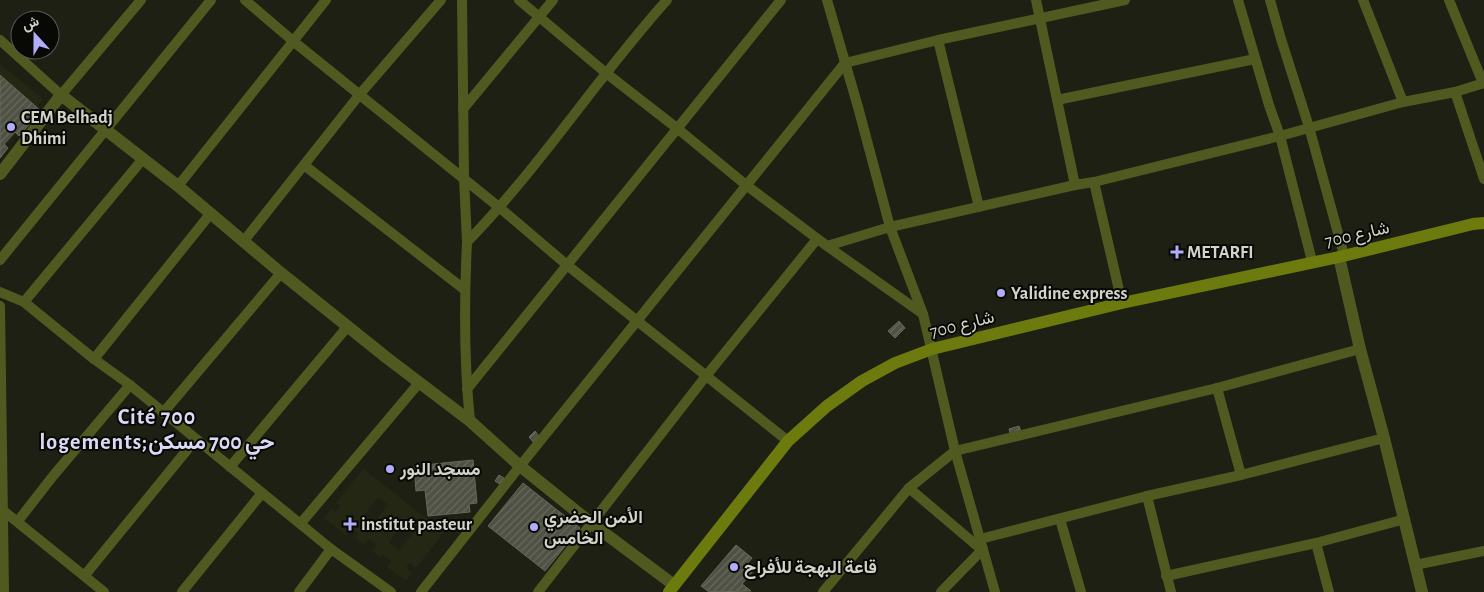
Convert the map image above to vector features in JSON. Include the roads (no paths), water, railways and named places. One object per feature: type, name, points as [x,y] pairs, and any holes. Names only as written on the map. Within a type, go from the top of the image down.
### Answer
[{"type":"main road","name":"شارع 700","points":[[675,590],[788,442],[827,406],[862,380],[895,364],[932,349],[1122,303],[1342,256],[1480,222]]},
{"type":"street","points":[[0,174],[61,95],[141,0]]},
{"type":"street","points":[[0,260],[211,0]]},
{"type":"street","points":[[245,0],[293,42],[464,178],[567,266],[788,442]]},
{"type":"street","points":[[178,186],[326,0]]},
{"type":"street","points":[[243,242],[360,94],[441,0]]},
{"type":"street","points":[[462,0],[464,178],[467,242],[465,290],[466,389],[470,421]]},
{"type":"street","points":[[519,0],[606,73],[678,128],[746,185],[817,239],[923,314]]},
{"type":"street","points":[[463,109],[553,0]]},
{"type":"street","points":[[467,242],[500,208],[606,73],[667,0]]},
{"type":"street","points":[[466,389],[781,0]]},
{"type":"street","points":[[827,0],[890,227],[923,314],[955,451],[994,592]]},
{"type":"street","points":[[1036,0],[1075,185]]},
{"type":"street","points":[[421,592],[637,320],[845,63],[1040,17],[1125,0]]},
{"type":"street","points":[[1238,0],[1280,136],[1312,261]]},
{"type":"street","points":[[1270,0],[1309,127],[1342,256],[1360,349],[1422,592]]},
{"type":"street","points":[[1363,0],[1403,102]]},
{"type":"street","points":[[827,246],[890,227],[1094,182],[1280,136],[1403,102],[1455,92],[1483,83],[1449,0]]},
{"type":"street","points":[[0,40],[61,95],[142,160],[178,186],[243,242],[419,383],[470,421],[520,466],[675,590]]},
{"type":"street","points":[[938,40],[979,207]]},
{"type":"street","points":[[1057,100],[1255,59]]},
{"type":"street","points":[[1455,92],[1484,179]]},
{"type":"street","points":[[24,302],[142,160]]},
{"type":"street","points":[[304,165],[465,290]]},
{"type":"street","points":[[1094,182],[1122,303]]},
{"type":"street","points":[[94,359],[210,213]]},
{"type":"street","points":[[538,592],[706,376],[817,239]]},
{"type":"street","points":[[163,413],[281,273]]},
{"type":"street","points":[[0,292],[24,302],[196,438],[301,523],[330,549],[391,592]]},
{"type":"street","points":[[0,306],[2,570],[4,592]]},
{"type":"street","points":[[230,466],[348,326]]},
{"type":"street","points":[[823,592],[909,488],[955,451],[1217,388],[1360,349]]},
{"type":"street","points":[[301,523],[419,383]]},
{"type":"street","points":[[18,521],[53,476],[130,385]]},
{"type":"street","points":[[1217,388],[1241,474]]},
{"type":"street","points":[[85,575],[196,438]]},
{"type":"street","points":[[941,592],[981,546],[1060,519],[1384,438]]},
{"type":"street","points":[[909,488],[981,546]]},
{"type":"street","points":[[182,592],[262,493]]},
{"type":"street","points":[[1148,496],[1170,592]]},
{"type":"street","points":[[2,510],[104,592]]},
{"type":"street","points":[[1060,519],[1081,592]]},
{"type":"street","points":[[1166,576],[1316,542],[1404,519]]},
{"type":"street","points":[[1316,542],[1329,592]]},
{"type":"street","points":[[299,592],[330,549]]},
{"type":"street","points":[[1415,565],[1484,551]]},
{"type":"place","name":"CEM Belhadj Dhimi","points":[[11,127]]},
{"type":"place","name":"METARFI","points":[[1177,252]]},
{"type":"place","name":"Yalidine express","points":[[1001,293]]},
{"type":"place","name":"مسجد النور","points":[[390,469]]},
{"type":"place","name":"institut pasteur","points":[[350,524]]},
{"type":"place","name":"الأمن الحضري الخامس","points":[[534,527]]},
{"type":"place","name":"قاعة البهجة للأفراح","points":[[734,567]]},
{"type":"district","name":"Cité 700 logements;حي 700 مسكن","points":[[157,428]]}]
